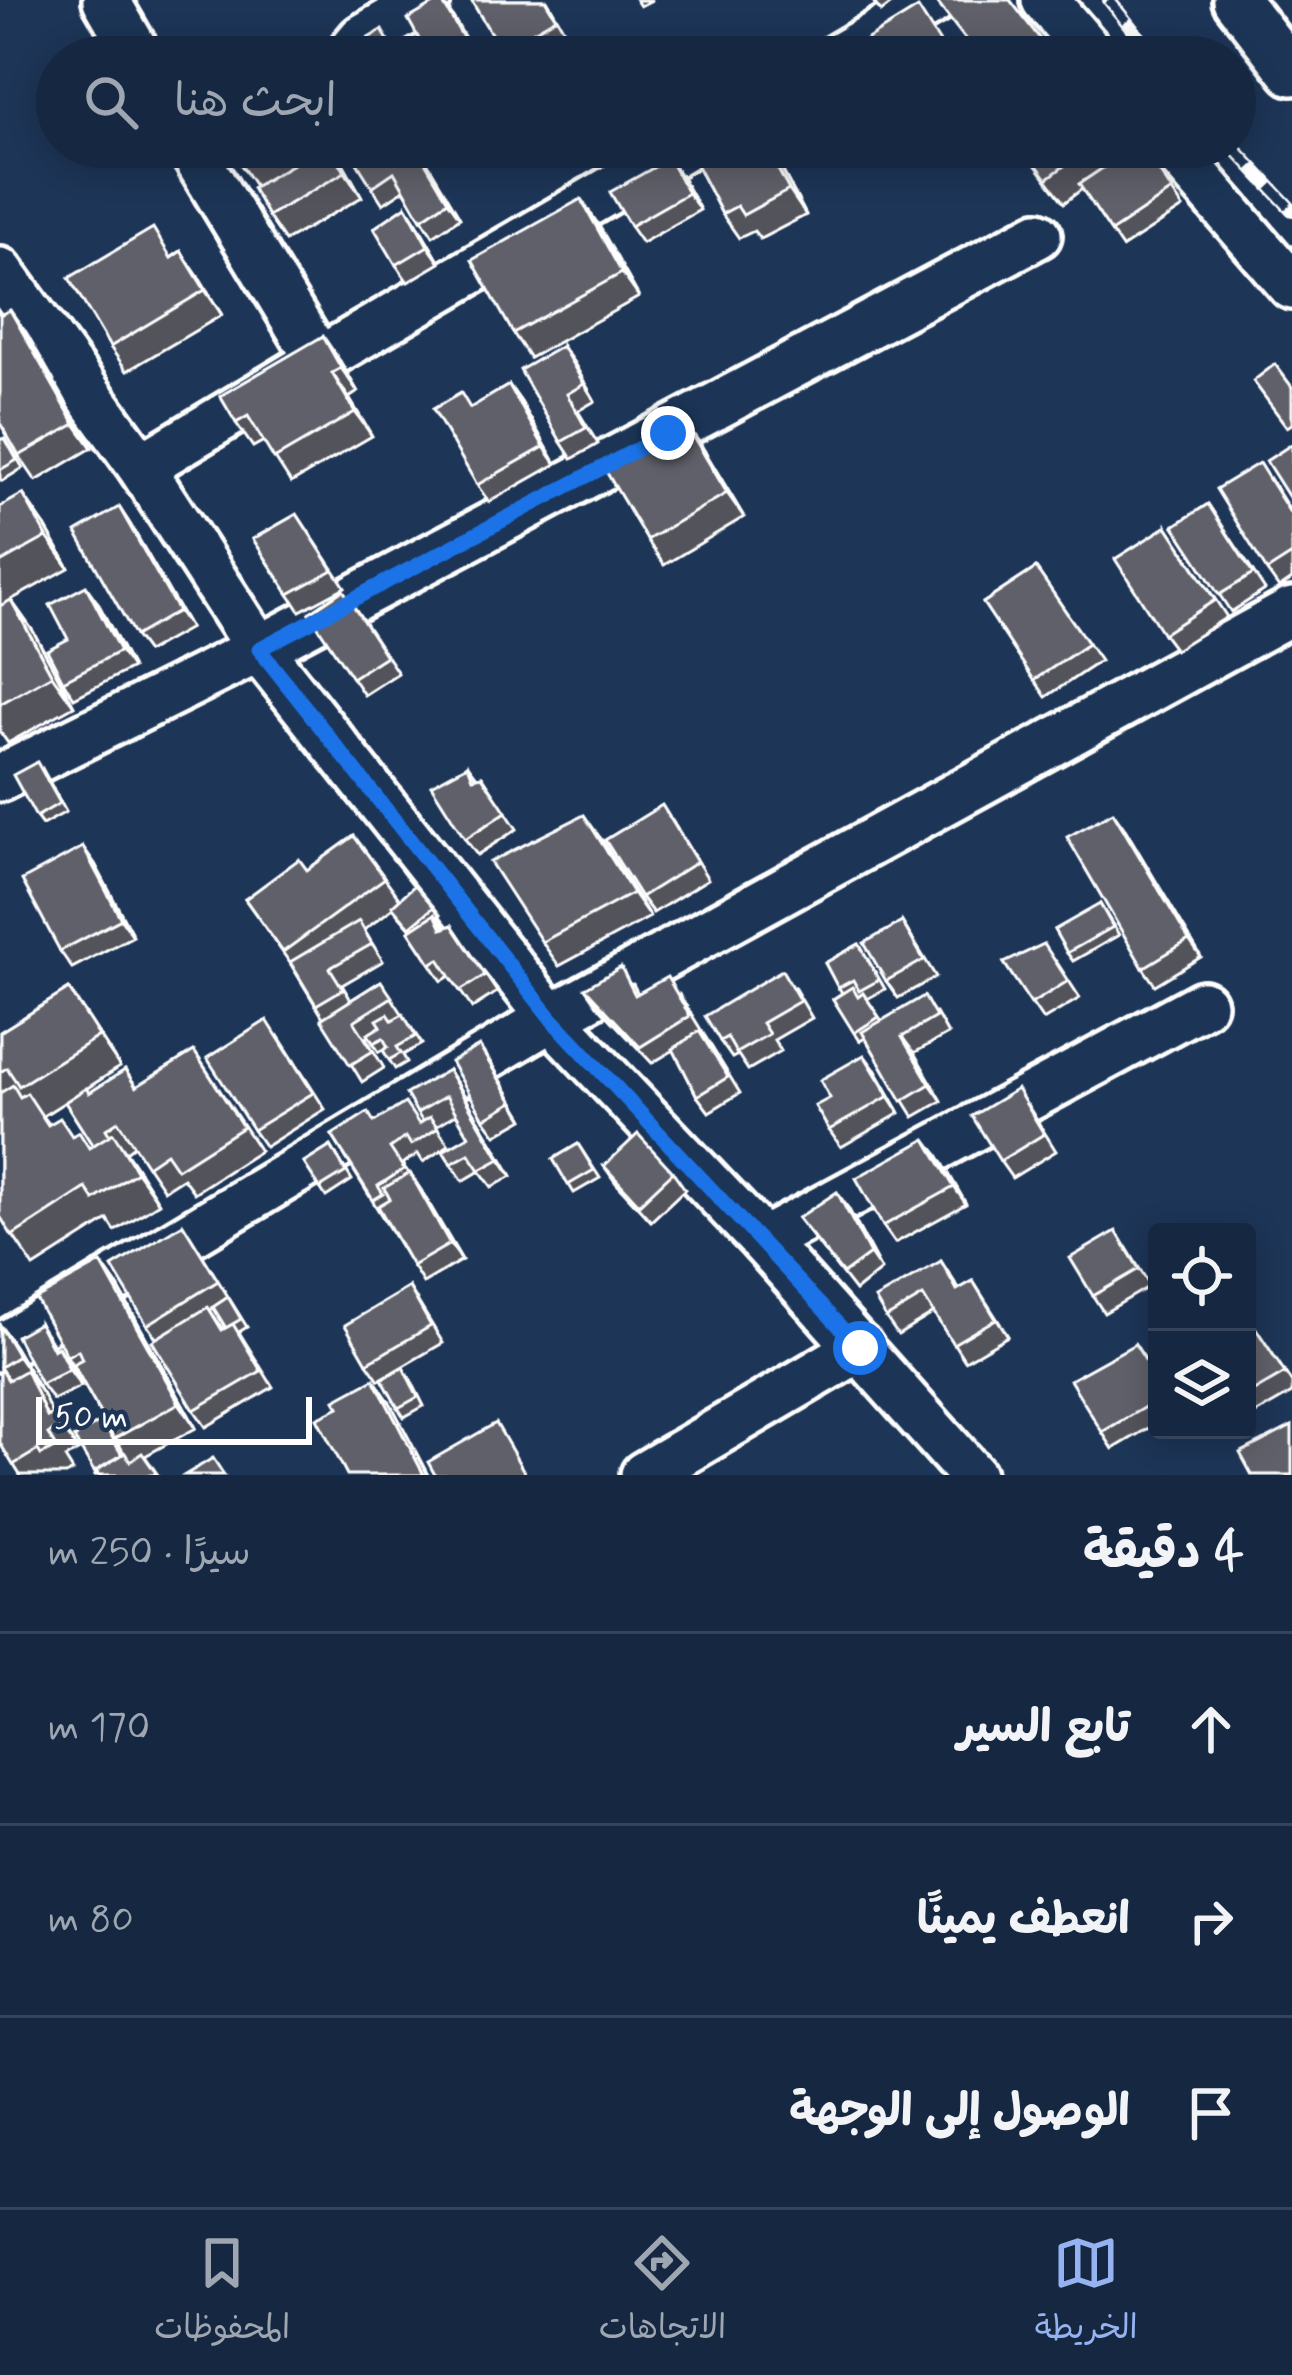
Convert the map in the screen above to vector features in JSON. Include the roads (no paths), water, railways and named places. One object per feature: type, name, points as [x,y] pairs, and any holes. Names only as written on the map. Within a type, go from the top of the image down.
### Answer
[{"type":"street","points":[[106,0],[127,36]]},
{"type":"street","points":[[365,36],[427,0]]},
{"type":"street","points":[[874,36],[935,0]]},
{"type":"street","points":[[1045,0],[1076,36]]},
{"type":"street","points":[[1236,0],[1292,71]]},
{"type":"street","points":[[211,168],[319,360]]},
{"type":"street","points":[[141,467],[647,168]]},
{"type":"street","points":[[1190,168],[1292,286]]},
{"type":"street","points":[[0,778],[259,649],[1038,235]]},
{"type":"street","points":[[0,271],[17,328],[141,467],[259,649],[551,1018],[763,1241],[972,1475]]},
{"type":"street","points":[[3,1340],[551,1018],[1292,611]]},
{"type":"street","points":[[763,1241],[1203,1004]]},
{"type":"street","points":[[644,1475],[860,1348]]},
{"type":"railway","points":[[1109,0],[1138,36]]},
{"type":"railway","points":[[1253,168],[1292,210]]}]
